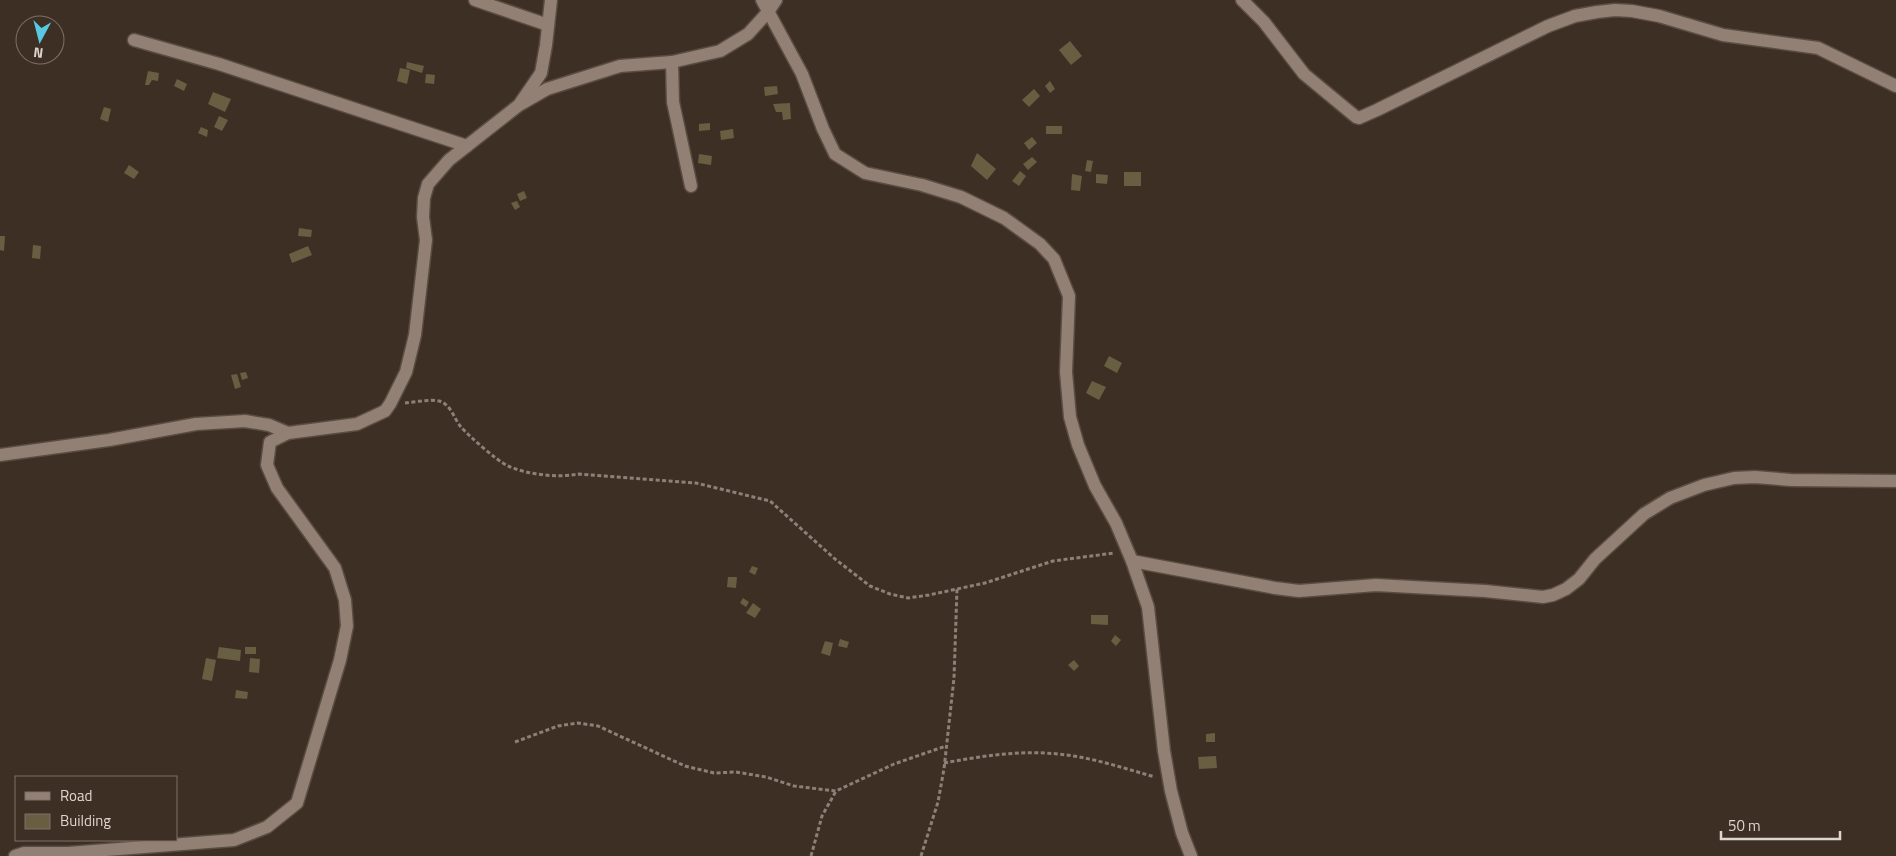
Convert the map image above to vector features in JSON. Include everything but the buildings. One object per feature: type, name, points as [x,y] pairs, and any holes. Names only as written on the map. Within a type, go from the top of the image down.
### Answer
[{"type":"street","points":[[475,0],[548,25]]},
{"type":"street","points":[[519,105],[541,73],[551,0]]},
{"type":"street","points":[[762,0],[802,74],[823,130],[835,154],[865,173],[961,197],[1004,218],[1040,244],[1054,259],[1069,296],[1066,372],[1070,417],[1078,446],[1095,486],[1116,524],[1130,556],[1148,607],[1169,782],[1182,833],[1191,856]]},
{"type":"street","points":[[15,856],[24,853],[68,853],[234,840],[267,827],[296,803],[340,660],[347,626],[345,600],[335,568],[277,488],[267,464],[270,442],[288,433],[357,424],[385,411],[390,404],[406,372],[415,335],[426,240],[423,217],[424,198],[428,184],[449,160],[519,105],[547,89],[620,66],[672,62],[720,51],[748,34],[776,0]]},
{"type":"street","points":[[1242,0],[1264,22],[1304,74],[1359,118],[1548,26],[1575,16],[1615,10],[1659,16],[1723,34],[1811,46],[1826,51],[1896,86]]},
{"type":"street","points":[[134,40],[219,64],[466,146]]},
{"type":"street","points":[[672,62],[673,102],[692,186]]},
{"type":"street","points":[[0,455],[109,440],[196,424],[245,421],[270,425],[288,433]]},
{"type":"street","points":[[1130,556],[1275,588],[1299,591],[1376,585],[1485,591],[1543,597],[1566,589],[1579,579],[1595,559],[1644,514],[1670,498],[1704,485],[1734,478],[1755,477],[1791,480],[1896,481]]},
{"type":"path","points":[[390,404],[439,401],[448,406],[461,427],[498,460],[507,466],[524,471],[565,477],[579,474],[696,483],[770,501],[870,586],[890,594],[908,598],[985,583],[1053,561],[1130,556]]},
{"type":"path","points":[[921,856],[938,802],[944,763],[954,678],[957,589]]},
{"type":"path","points":[[515,742],[558,726],[578,723],[598,726],[685,766],[714,773],[736,772],[766,777],[794,786],[836,791],[894,764],[946,746]]},
{"type":"path","points":[[944,763],[978,756],[1014,753],[1058,754],[1095,761],[1169,782]]},
{"type":"path","points":[[811,856],[822,816],[836,791]]}]
